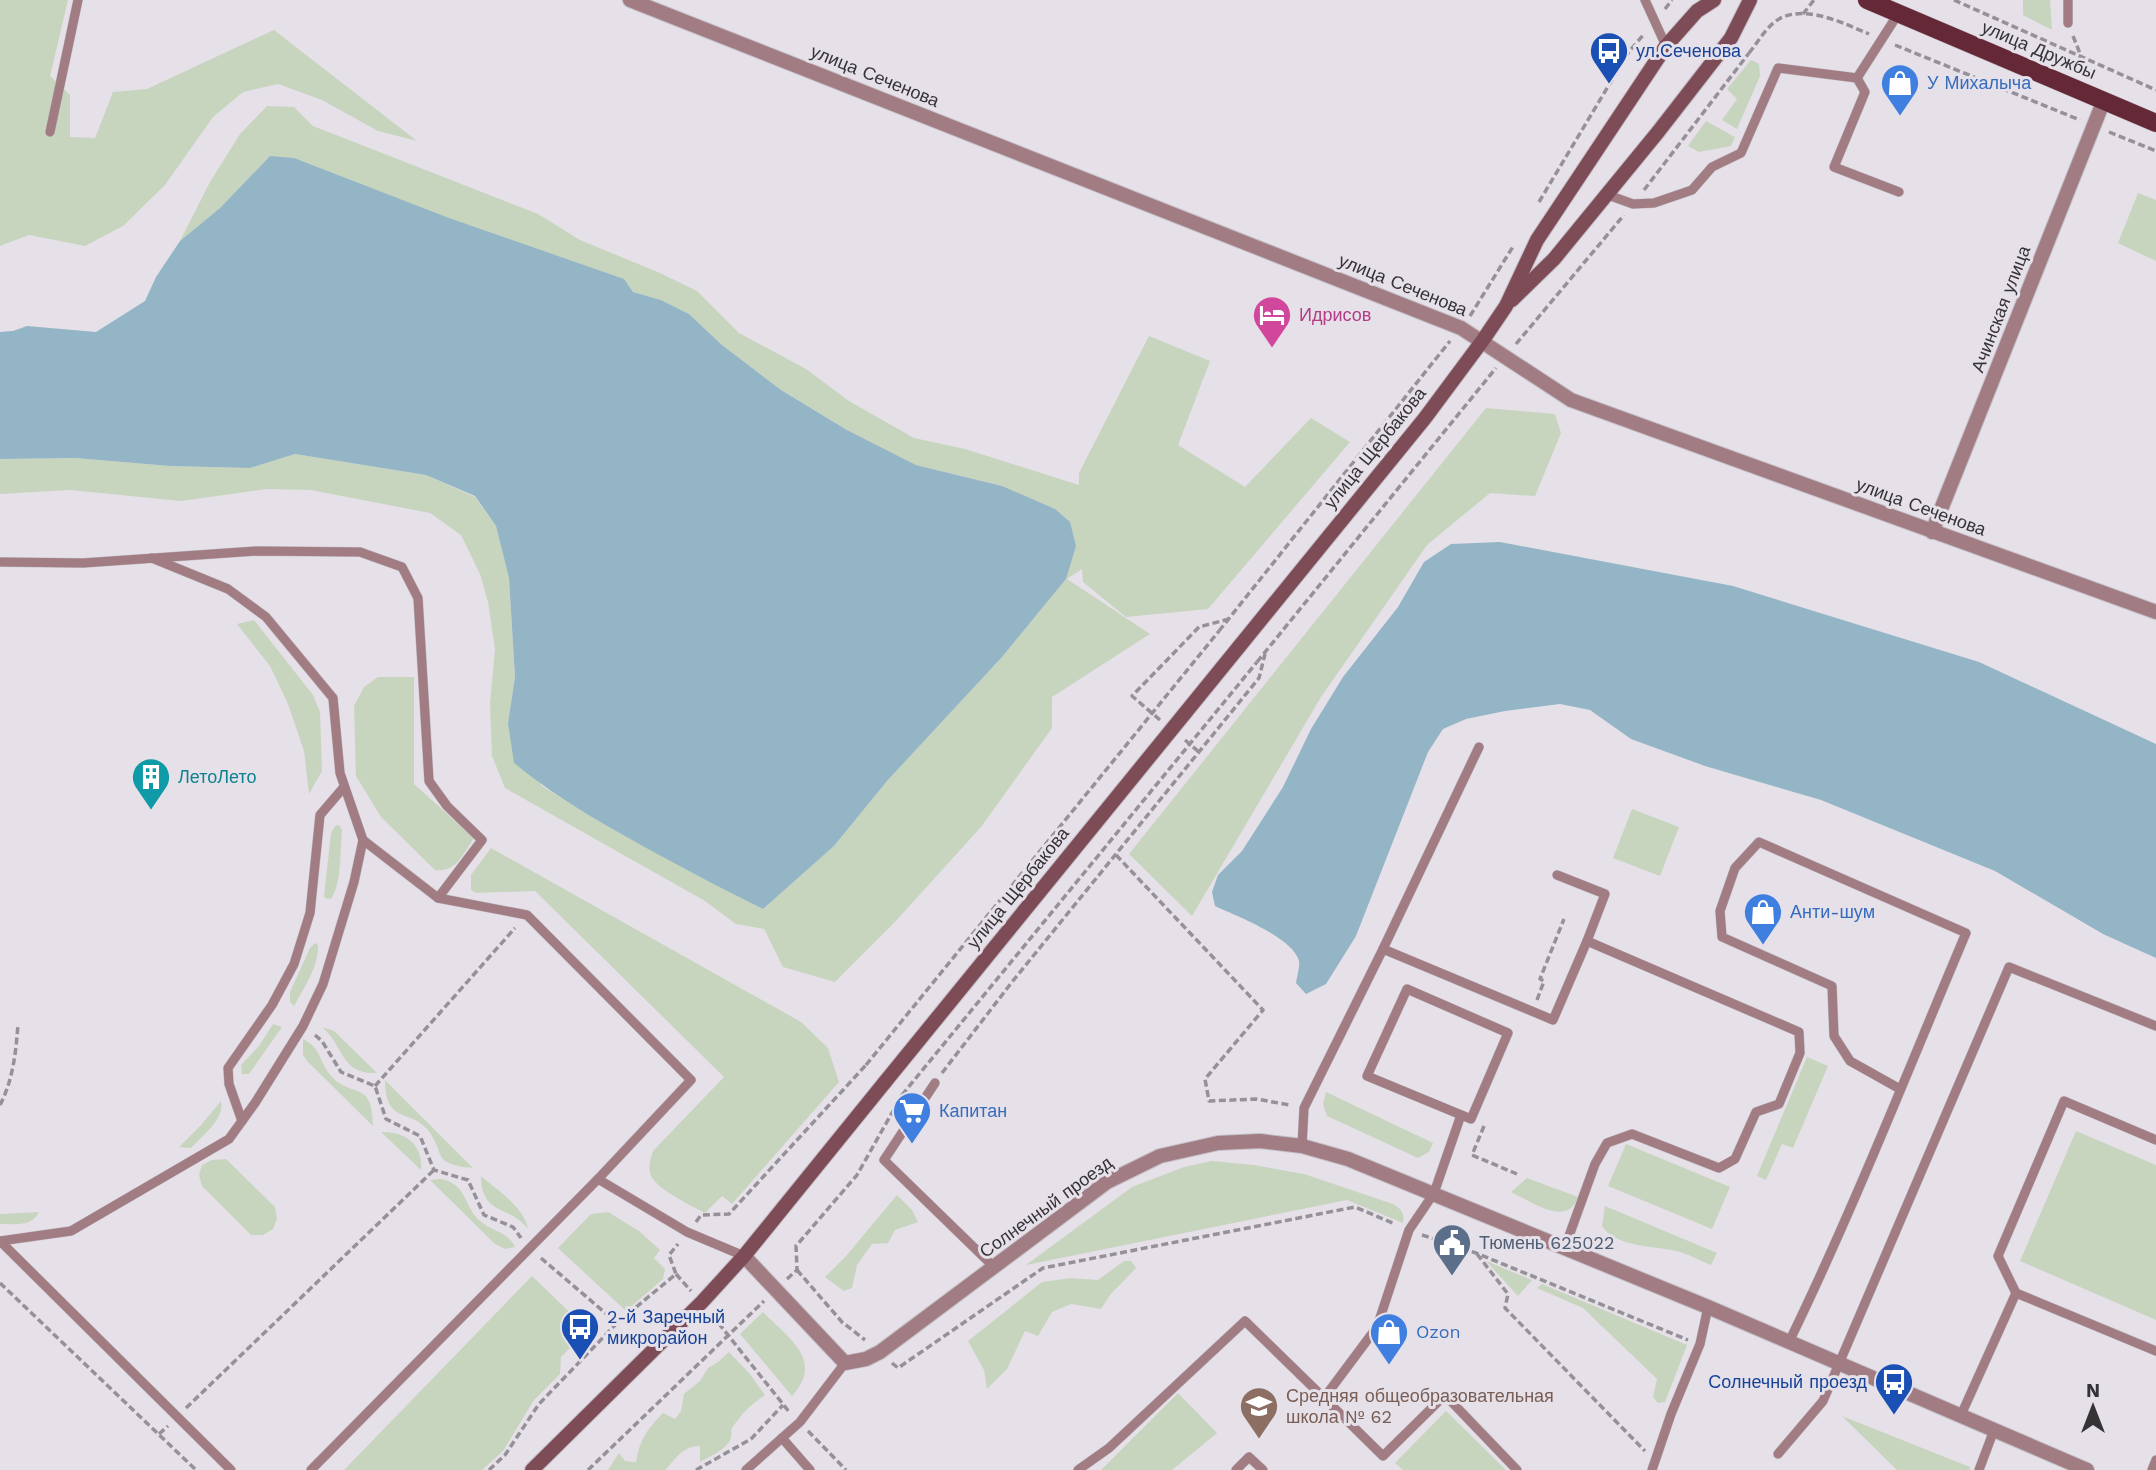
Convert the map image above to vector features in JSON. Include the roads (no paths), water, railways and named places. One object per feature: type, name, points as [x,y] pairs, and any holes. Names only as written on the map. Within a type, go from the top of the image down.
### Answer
[{"type":"main road","name":"улица Щербакова","points":[[532,1470],[702,1302],[744,1256],[1425,418],[1506,306],[1536,240],[1666,46],[1697,11],[1714,0]]},
{"type":"main road","name":"улица Щербакова","points":[[1506,306],[1554,259],[1608,195],[1731,38],[1751,0]]},
{"type":"main road","name":"улица Дружбы","points":[[1867,0],[2156,123]]},
{"type":"street","name":"улица Сеченова","points":[[630,0],[1461,328],[1572,400],[2156,611]]},
{"type":"street","name":"Ачинская улица","points":[[1932,532],[2002,362],[2104,100]]},
{"type":"street","name":"Солнечный проезд","points":[[845,1363],[866,1359],[880,1352],[1107,1182],[1160,1156],[1218,1143],[1260,1140],[1303,1146],[1348,1158],[1708,1307],[2087,1470]]},
{"type":"street","points":[[744,1256],[845,1363]]},
{"type":"lane","points":[[50,132],[78,0]]},
{"type":"lane","points":[[1645,0],[1666,46]]},
{"type":"lane","points":[[2068,0],[2068,23]]},
{"type":"lane","points":[[1857,78],[1898,14]]},
{"type":"lane","points":[[1608,195],[1633,204],[1654,203],[1692,190],[1712,167],[1741,153],[1778,68],[1857,78]]},
{"type":"lane","points":[[1857,78],[1865,92],[1834,167],[1899,192]]},
{"type":"lane","points":[[0,562],[83,563],[257,551],[360,552],[402,567],[418,598],[429,781],[447,806],[482,840],[438,898]]},
{"type":"lane","points":[[0,1241],[71,1231],[229,1139],[303,1026],[323,984],[354,882],[363,840],[340,773],[333,698],[265,617],[228,589],[152,558]]},
{"type":"lane","points":[[1303,1146],[1304,1108],[1479,747]]},
{"type":"lane","points":[[242,1121],[229,1084],[228,1068],[272,1005],[294,964],[310,914],[320,816],[344,787]]},
{"type":"lane","points":[[311,1470],[598,1179],[691,1080],[527,915],[438,898],[363,840]]},
{"type":"lane","points":[[1789,1342],[1827,1262],[1966,933],[1759,842],[1735,868],[1720,911],[1722,937],[1832,986],[1833,1036],[1850,1061],[1900,1089]]},
{"type":"lane","points":[[1383,949],[1553,1020],[1605,894],[1557,875]]},
{"type":"lane","points":[[1565,1247],[1595,1164],[1607,1143],[1632,1134],[1719,1168],[1735,1158],[1756,1112],[1779,1104],[1800,1053],[1799,1032],[1587,941]]},
{"type":"lane","points":[[1779,1454],[1823,1401],[2009,967],[2156,1026]]},
{"type":"lane","points":[[1407,989],[1508,1033],[1471,1119],[1461,1115],[1367,1076],[1407,989]]},
{"type":"lane","points":[[935,1083],[884,1160],[994,1268]]},
{"type":"lane","points":[[2156,1140],[2064,1101],[1998,1256],[2016,1293],[2156,1351]]},
{"type":"lane","points":[[1324,1398],[1377,1327],[1409,1230],[1434,1193],[1461,1115]]},
{"type":"lane","points":[[598,1179],[687,1232],[744,1256]]},
{"type":"lane","points":[[0,1241],[231,1470]]},
{"type":"lane","points":[[1961,1415],[2016,1293]]},
{"type":"lane","points":[[1654,1466],[1671,1414],[1700,1344],[1708,1307]]},
{"type":"lane","points":[[1078,1470],[1109,1448],[1245,1321],[1383,1456],[1445,1395],[1517,1470]]},
{"type":"lane","points":[[746,1470],[800,1422],[845,1363]]},
{"type":"lane","points":[[1979,1470],[1994,1430]]},
{"type":"lane","points":[[782,1438],[810,1470]]},
{"type":"lane","points":[[1236,1470],[1249,1457],[1263,1470]]},
{"type":"lane","points":[[2151,1470],[2156,1460]]},
{"type":"water","points":[[270,156],[294,158],[449,218],[624,279],[633,292],[661,300],[689,314],[722,345],[781,390],[847,430],[916,465],[1002,486],[1055,509],[1070,522],[1076,546],[1066,579],[1002,657],[887,781],[834,846],[763,909],[699,876],[585,813],[514,763],[508,723],[515,677],[509,578],[496,526],[475,496],[426,475],[295,454],[250,468],[170,466],[75,458],[0,459],[0,332],[27,326],[96,332],[145,301],[156,277],[180,241],[220,208]]},
{"type":"water","points":[[1500,542],[1733,586],[1979,662],[2156,744],[2156,958],[2103,934],[1995,871],[1821,800],[1705,766],[1631,739],[1590,710],[1560,704],[1466,719],[1443,729],[1428,752],[1356,936],[1326,984],[1306,994],[1296,983],[1299,961],[1295,952],[1263,928],[1215,906],[1212,892],[1218,875],[1242,851],[1283,787],[1311,729],[1343,677],[1398,607],[1424,562],[1451,544]]},
{"type":"place","name":"ул.Сеченова","points":[[1609,85]]},
{"type":"place","name":"У Михалыча","points":[[1900,117]]},
{"type":"place","name":"Идрисов","points":[[1272,349]]},
{"type":"place","name":"ЛетоЛето","points":[[151,811]]},
{"type":"place","name":"Анти-шум","points":[[1763,946]]},
{"type":"place","name":"Капитан","points":[[912,1145]]},
{"type":"place","name":"Тюмень 625022","points":[[1452,1277]]},
{"type":"place","name":"2-й Заречный микрорайон","points":[[580,1361]]},
{"type":"place","name":"Ozon","points":[[1389,1366]]},
{"type":"place","name":"Солнечный проезд","points":[[1894,1416]]},
{"type":"place","name":"Средняя общеобразовательная школа № 62","points":[[1259,1440]]}]
